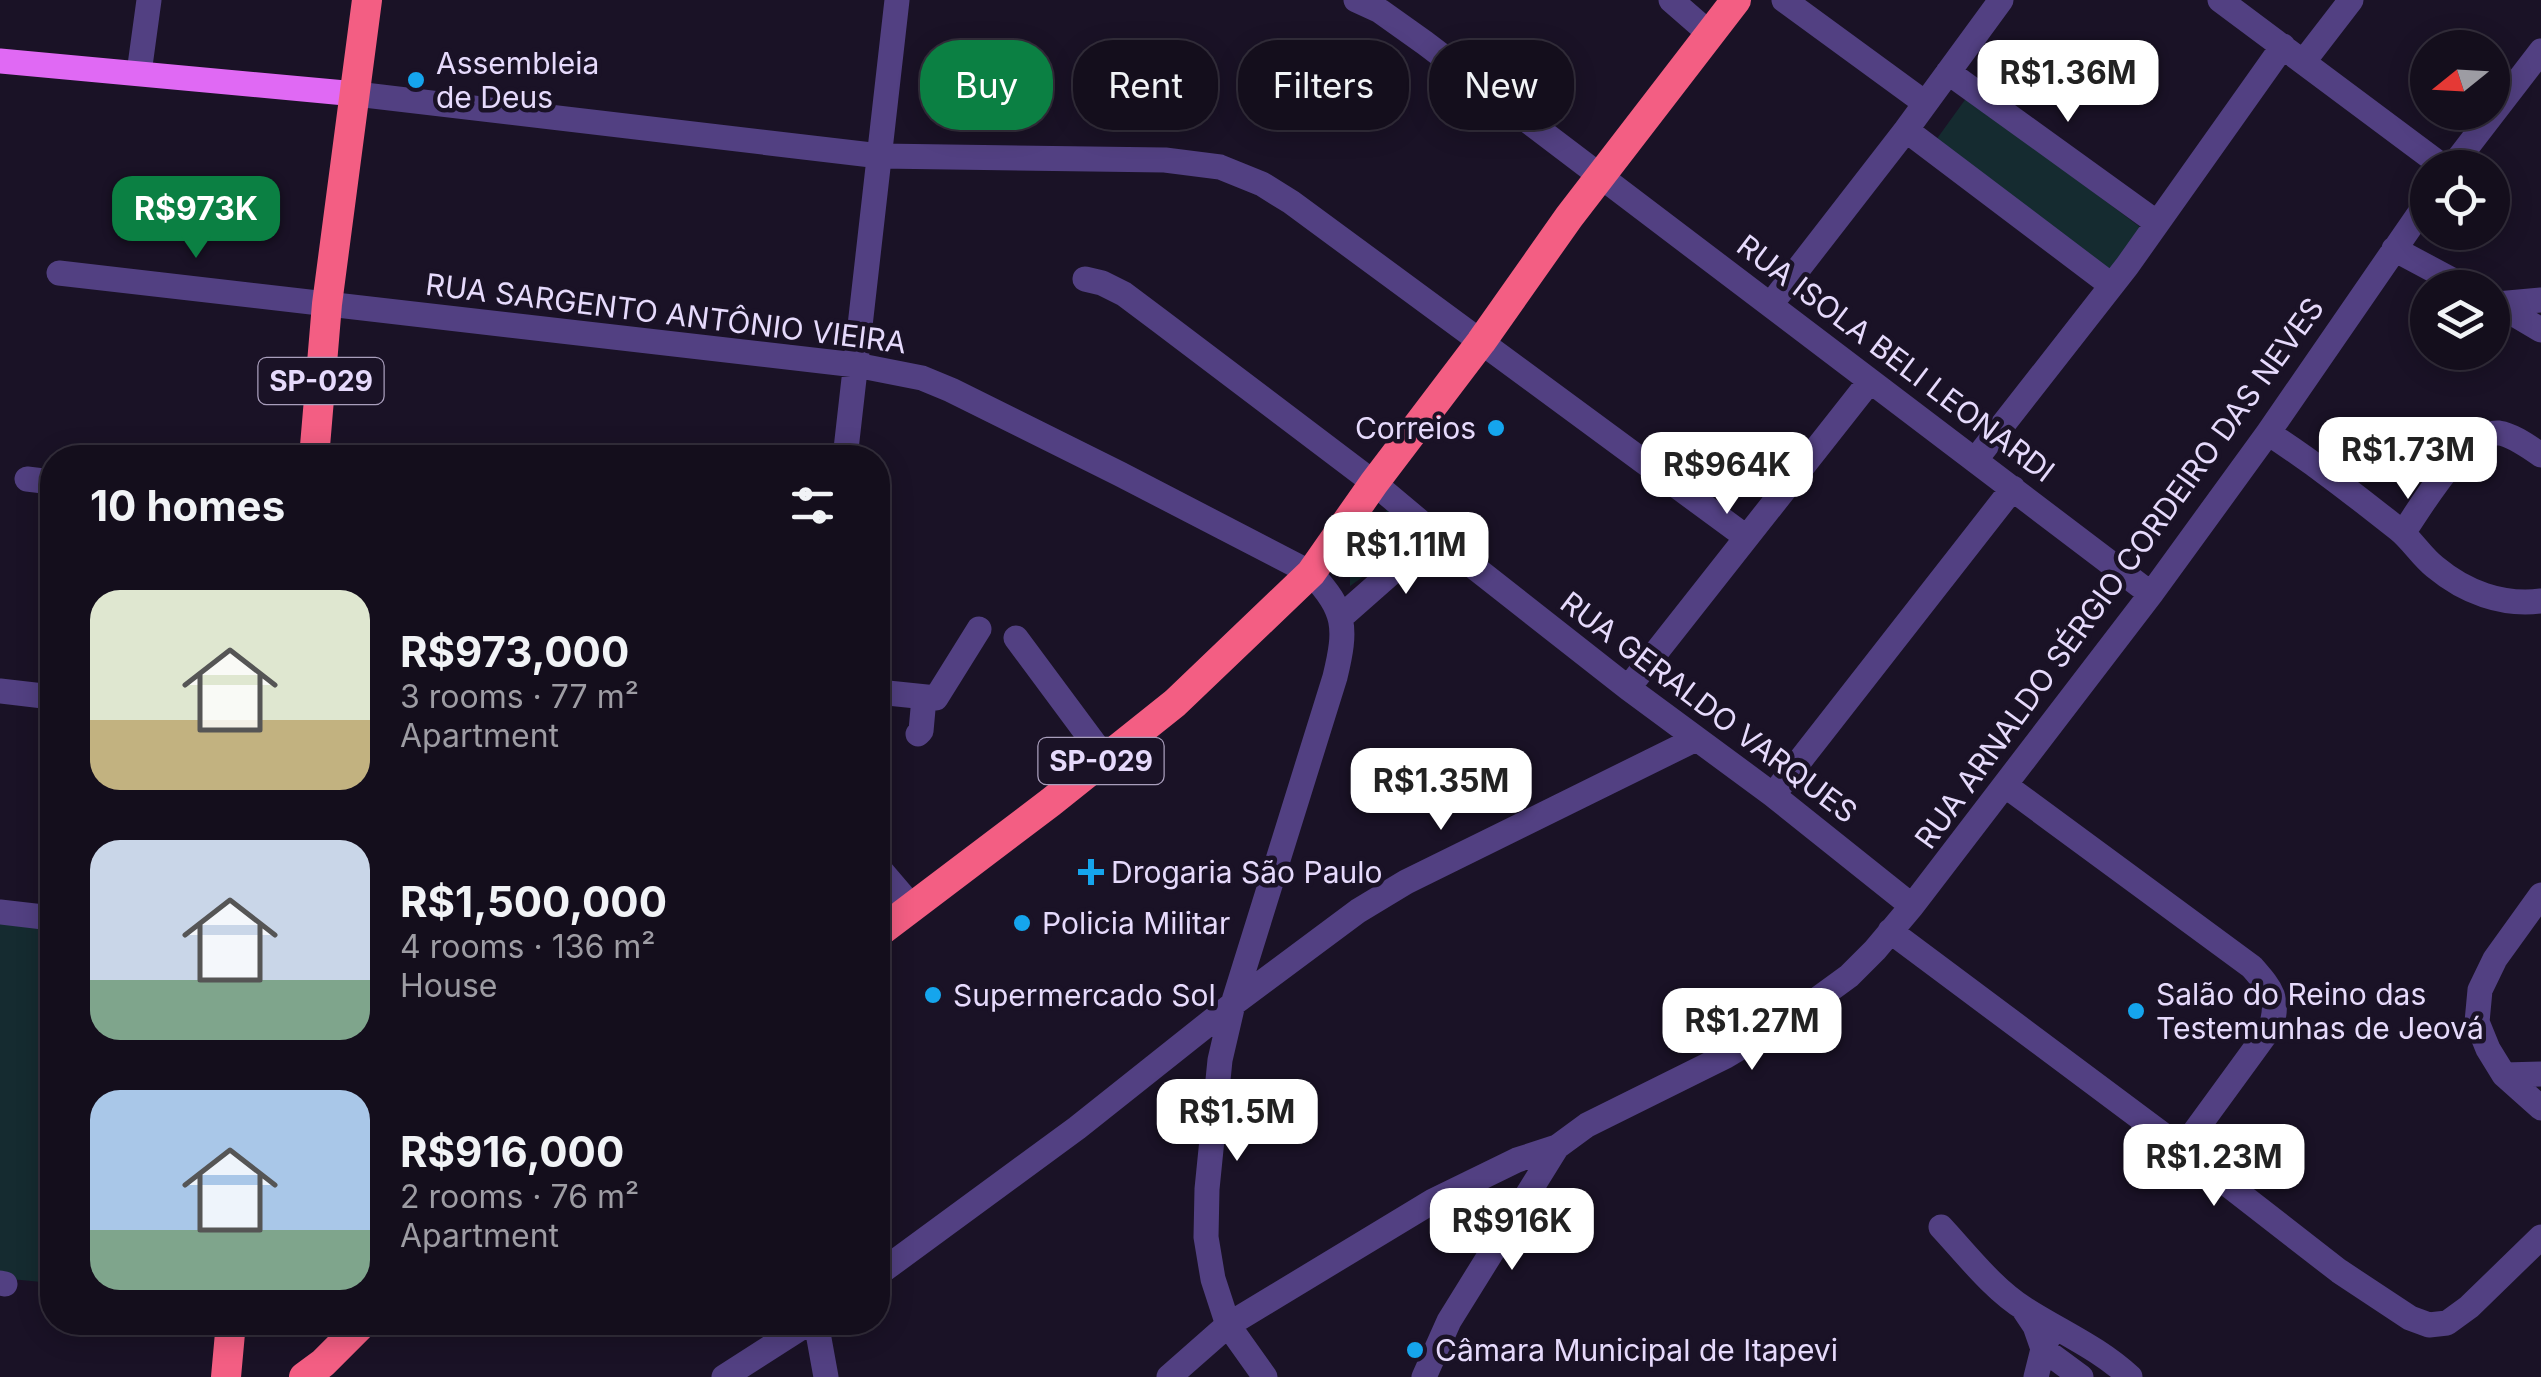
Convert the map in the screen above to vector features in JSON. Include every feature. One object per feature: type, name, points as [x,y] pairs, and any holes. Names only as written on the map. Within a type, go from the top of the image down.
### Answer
[{"type":"highway","name":"SP-029","points":[[315,445],[327,304],[367,0]]},
{"type":"highway","name":"SP-029","points":[[890,925],[1175,703],[1311,573],[1569,216],[1736,0]]},
{"type":"highway","points":[[226,1377],[230,1335]]},
{"type":"highway","points":[[304,1377],[351,1335]]},
{"type":"highway","points":[[333,1377],[357,1335]]},
{"type":"main road","points":[[0,61],[356,94]]},
{"type":"street","points":[[139,73],[149,0]]},
{"type":"street","points":[[847,445],[897,0]]},
{"type":"street","name":"RUA ISOLA BELI LEONARDI","points":[[1356,0],[1380,11],[1425,43],[2151,594]]},
{"type":"street","points":[[1671,0],[1710,34]]},
{"type":"street","points":[[1784,0],[1925,103]]},
{"type":"street","points":[[1770,304],[1906,130],[2001,0]]},
{"type":"street","points":[[2220,0],[2424,150]]},
{"type":"street","points":[[2304,61],[2351,0]]},
{"type":"street","points":[[1976,459],[2111,285],[2283,46]]},
{"type":"street","points":[[2462,150],[2541,51]]},
{"type":"street","points":[[1948,72],[2157,223]]},
{"type":"street","points":[[356,94],[880,156],[1165,160],[1220,167],[1262,184],[1290,202],[1746,538]]},
{"type":"street","points":[[1906,130],[2111,285]]},
{"type":"street","name":"RUA ARNALDO SÉRGIO CORDEIRO DAS NEVES","points":[[1558,1147],[1587,1125],[1726,1056],[1802,1011],[1875,950],[2006,786],[2151,594],[2410,226]]},
{"type":"street","points":[[2394,249],[2433,270]]},
{"type":"street","name":"RUA SARGENTO ANTÔNIO VIEIRA","points":[[59,274],[856,366],[922,378],[1311,573]]},
{"type":"street","name":"RUA GERALDO VARQUES","points":[[1085,279],[1124,294],[1374,484],[1628,688],[1773,795],[1912,906]]},
{"type":"street","points":[[2510,301],[2541,300]]},
{"type":"street","points":[[2510,311],[2541,330]]},
{"type":"street","points":[[1628,688],[1870,381]]},
{"type":"street","points":[[2268,433],[2403,532],[2433,565],[2462,586],[2489,598],[2522,604],[2541,601]]},
{"type":"street","points":[[2403,532],[2457,456],[2487,435],[2500,433],[2541,455]]},
{"type":"street","points":[[1773,795],[2014,488]]},
{"type":"street","points":[[1342,617],[1434,535]]},
{"type":"street","points":[[1264,1377],[1228,1324],[1213,1280],[1206,1237],[1207,1189],[1220,1060],[1232,1004],[1342,647],[1342,617],[1333,598],[1311,573]]},
{"type":"street","points":[[890,694],[938,696],[980,629]]},
{"type":"street","points":[[1016,638],[1105,758]]},
{"type":"street","points":[[0,691],[40,696]]},
{"type":"street","points":[[918,734],[924,698]]},
{"type":"street","points":[[890,1265],[1078,1128],[1232,1004],[1358,911],[1406,882],[1696,740]]},
{"type":"street","points":[[2006,786],[2252,968],[2270,988],[2277,1008],[2271,1028],[2182,1150]]},
{"type":"street","points":[[890,881],[914,908]]},
{"type":"street","points":[[2541,895],[2495,959],[2480,990],[2477,1022],[2504,1075],[2541,1108]]},
{"type":"street","points":[[0,899],[40,904]]},
{"type":"street","points":[[0,912],[40,917]]},
{"type":"street","points":[[1890,930],[2339,1271],[2410,1318],[2430,1325],[2447,1323],[2469,1307],[2541,1237]]},
{"type":"street","points":[[2504,1075],[2541,1074]]},
{"type":"street","points":[[1169,1377],[1228,1324],[1433,1201],[1517,1160],[1558,1147]]},
{"type":"street","points":[[1424,1377],[1449,1321],[1558,1147]]},
{"type":"street","points":[[1941,1227],[2023,1308],[2100,1352],[2130,1377]]},
{"type":"street","points":[[2023,1308],[2043,1349],[2081,1377]]},
{"type":"street","points":[[2036,1377],[2054,1325]]},
{"type":"street","points":[[724,1377],[792,1335]]},
{"type":"street","points":[[816,1335],[826,1377]]},
{"type":"green space","points":[[1967,97],[2144,230],[2111,274],[1936,140]]},
{"type":"green space","points":[[1387,510],[1416,539],[1350,586],[1350,558]]},
{"type":"green space","points":[[0,921],[40,926],[40,1282],[0,1278]]},
{"type":"place","name":"Assembleia de Deus","points":[[416,80]]},
{"type":"place","name":"Correios","points":[[1496,428]]},
{"type":"place","name":"Drogaria São Paulo","points":[[1091,872]]},
{"type":"place","name":"Policia Militar","points":[[1022,923]]},
{"type":"place","name":"Supermercado Sol","points":[[933,995]]},
{"type":"place","name":"Salão do Reino das Testemunhas de Jeová","points":[[2136,1011]]},
{"type":"place","name":"Câmara Municipal de Itapevi","points":[[1415,1350]]}]
